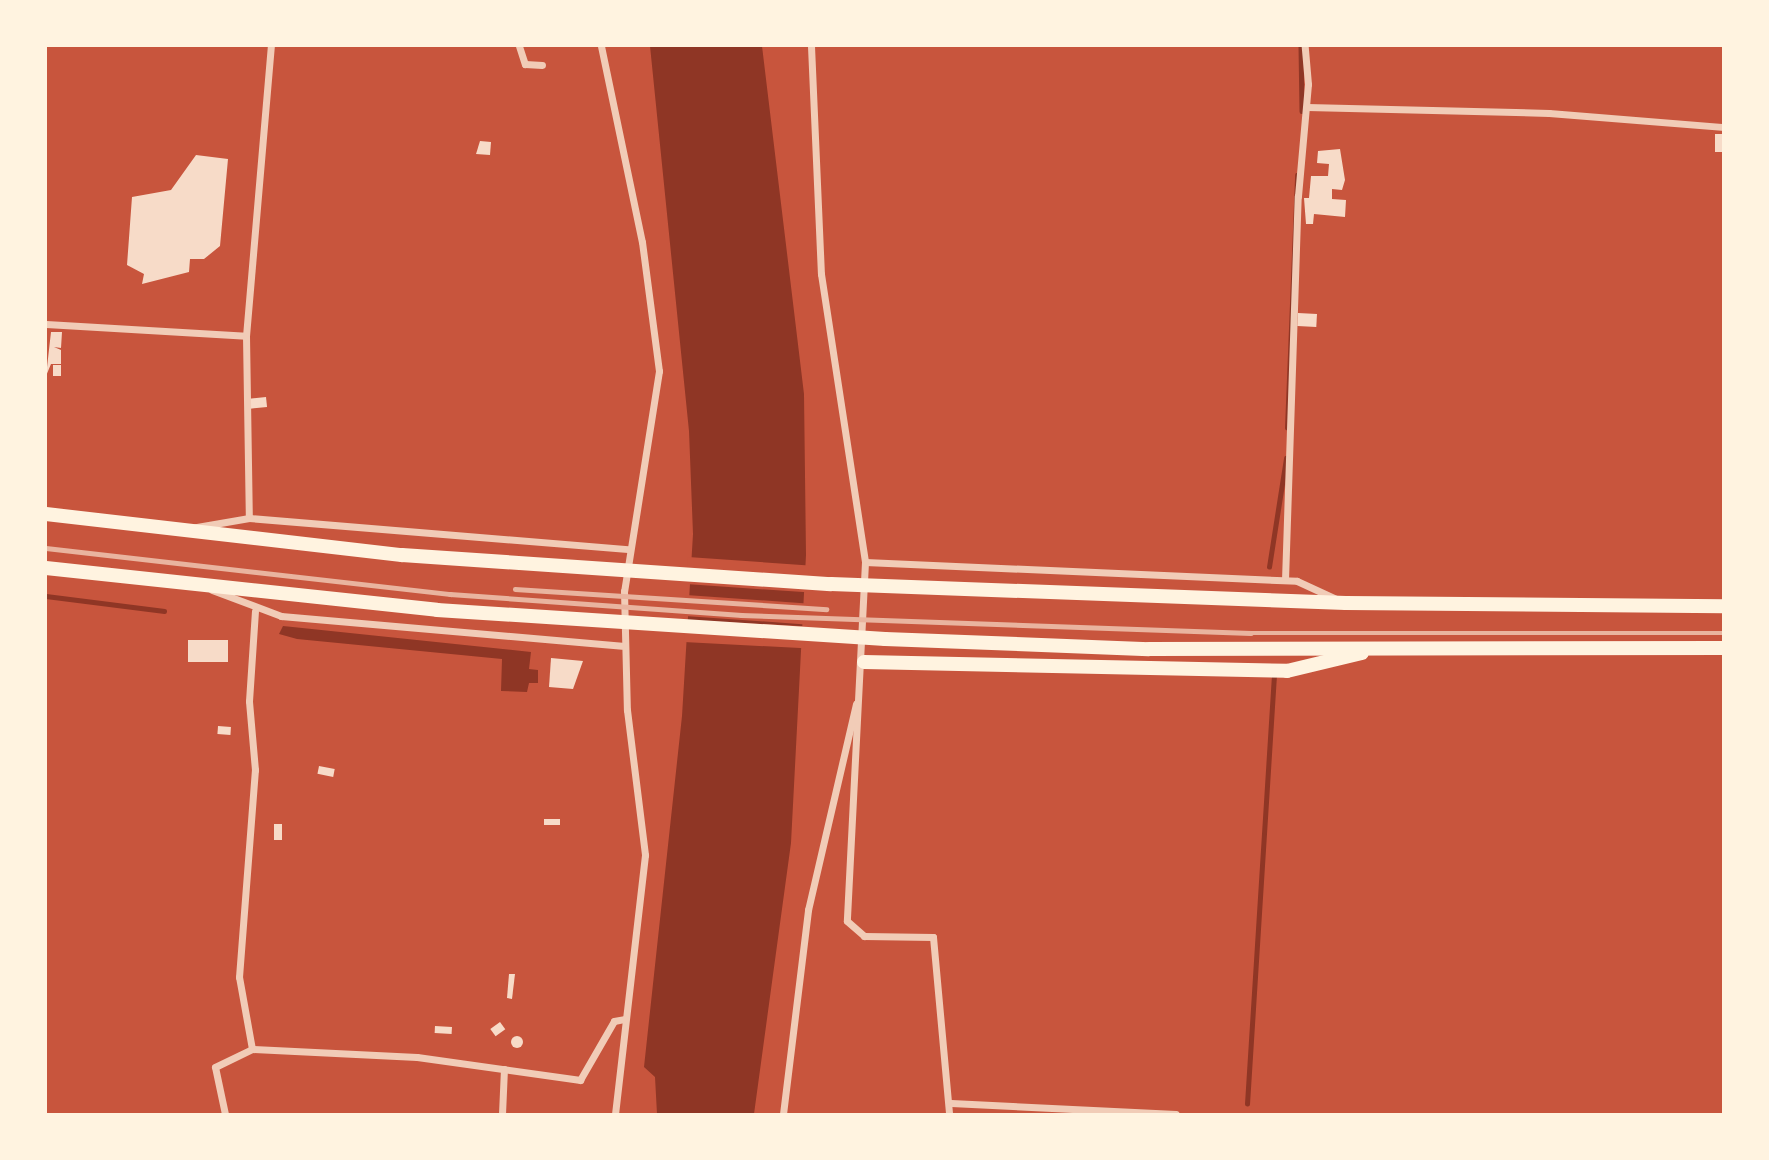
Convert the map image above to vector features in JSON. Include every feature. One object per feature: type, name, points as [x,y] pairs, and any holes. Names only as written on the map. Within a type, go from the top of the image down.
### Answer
[{"type":"main road","points":[[46,514],[181,531],[496,562],[1058,595],[1346,603],[1724,606]]},
{"type":"main road","points":[[46,568],[208,588],[438,610],[1149,649],[1724,648]]},
{"type":"main road","points":[[864,662],[1287,671],[1323,667],[1374,649]]},
{"type":"street","points":[[249,518],[246,336],[271,46]]},
{"type":"street","points":[[520,46],[525,64],[542,65]]},
{"type":"street","points":[[601,46],[657,333],[659,371],[628,549],[622,646],[645,855],[615,1115]]},
{"type":"street","points":[[811,46],[821,274],[865,562],[864,662],[847,921],[864,936],[933,937],[951,1103],[949,1115]]},
{"type":"street","points":[[1285,580],[1297,222],[1307,107],[1305,46]]},
{"type":"street","points":[[1307,107],[1549,113],[1724,127]]},
{"type":"street","points":[[46,324],[246,336]]},
{"type":"street","points":[[181,531],[249,518],[628,549]]},
{"type":"street","points":[[865,562],[1285,580],[1346,603]]},
{"type":"street","points":[[208,588],[256,611],[622,646]]},
{"type":"street","points":[[252,1049],[239,977],[255,770],[249,701],[256,611]]},
{"type":"street","points":[[783,1115],[808,910],[860,694]]},
{"type":"street","points":[[225,1115],[215,1067],[252,1049],[417,1057],[580,1080],[614,1021],[624,1019]]},
{"type":"street","points":[[502,1115],[504,1069]]},
{"type":"street","points":[[951,1103],[1176,1115]]},
{"type":"shaded area","points":[[650,46],[762,46],[804,394],[806,555],[791,843],[754,1114],[657,1114],[655,1077],[644,1067],[682,716],[693,534],[689,431]]},
{"type":"shaded area","points":[[283,626],[531,652],[529,669],[538,670],[538,683],[529,683],[527,692],[501,691],[502,659],[297,639],[279,634]]},
{"type":"pier","points":[[688,557],[809,565],[807,592],[686,584]]},
{"type":"pier","points":[[686,595],[807,603],[805,624],[685,616]]},
{"type":"pier","points":[[685,620],[806,626],[805,648],[684,642]]},
{"type":"building","points":[[1715,134],[1724,134],[1724,152],[1715,152]]},
{"type":"building","points":[[480,141],[491,142],[490,155],[476,154]]},
{"type":"building","points":[[1340,149],[1345,180],[1342,190],[1332,189],[1332,199],[1346,200],[1345,217],[1314,214],[1313,224],[1306,224],[1304,198],[1309,198],[1311,176],[1328,176],[1329,164],[1317,163],[1318,151]]},
{"type":"building","points":[[196,155],[228,159],[220,246],[204,259],[190,259],[189,272],[142,284],[144,274],[127,265],[132,197],[171,190]]},
{"type":"building","points":[[1298,313],[1317,314],[1316,327],[1297,326]]},
{"type":"building","points":[[51,332],[62,332],[61,348],[54,347],[61,350],[61,364],[51,364],[46,376]]},
{"type":"building","points":[[53,365],[61,365],[61,376],[53,376]]},
{"type":"building","points":[[266,397],[267,407],[250,409],[249,399]]},
{"type":"building","points":[[188,640],[228,640],[228,662],[188,662]]},
{"type":"building","points":[[551,658],[583,661],[573,689],[549,687]]},
{"type":"building","points":[[218,726],[231,727],[230,735],[217,734]]},
{"type":"building","points":[[319,766],[335,769],[333,777],[317,774]]},
{"type":"building","points":[[544,819],[560,819],[560,825],[544,825]]},
{"type":"building","points":[[274,824],[282,824],[282,840],[274,840]]},
{"type":"building","points":[[509,974],[515,974],[512,999],[507,998]]},
{"type":"building","points":[[500,1022],[505,1029],[496,1036],[490,1029]]},
{"type":"building","points":[[435,1026],[452,1027],[452,1034],[435,1033]]},
{"type":"building","points":[[517,1036],[523,1042],[517,1048],[511,1042]]},
{"type":"waterway","points":[[1301,46],[1302,111]]},
{"type":"waterway","points":[[1287,428],[1297,175]]},
{"type":"waterway","points":[[1269,567],[1286,458]]},
{"type":"waterway","points":[[46,596],[164,611]]},
{"type":"waterway","points":[[1247,1104],[1274,675]]},
{"type":"railway","points":[[46,548],[450,594],[741,615],[1251,633],[1724,633]]},
{"type":"railway","points":[[515,589],[826,609]]}]
